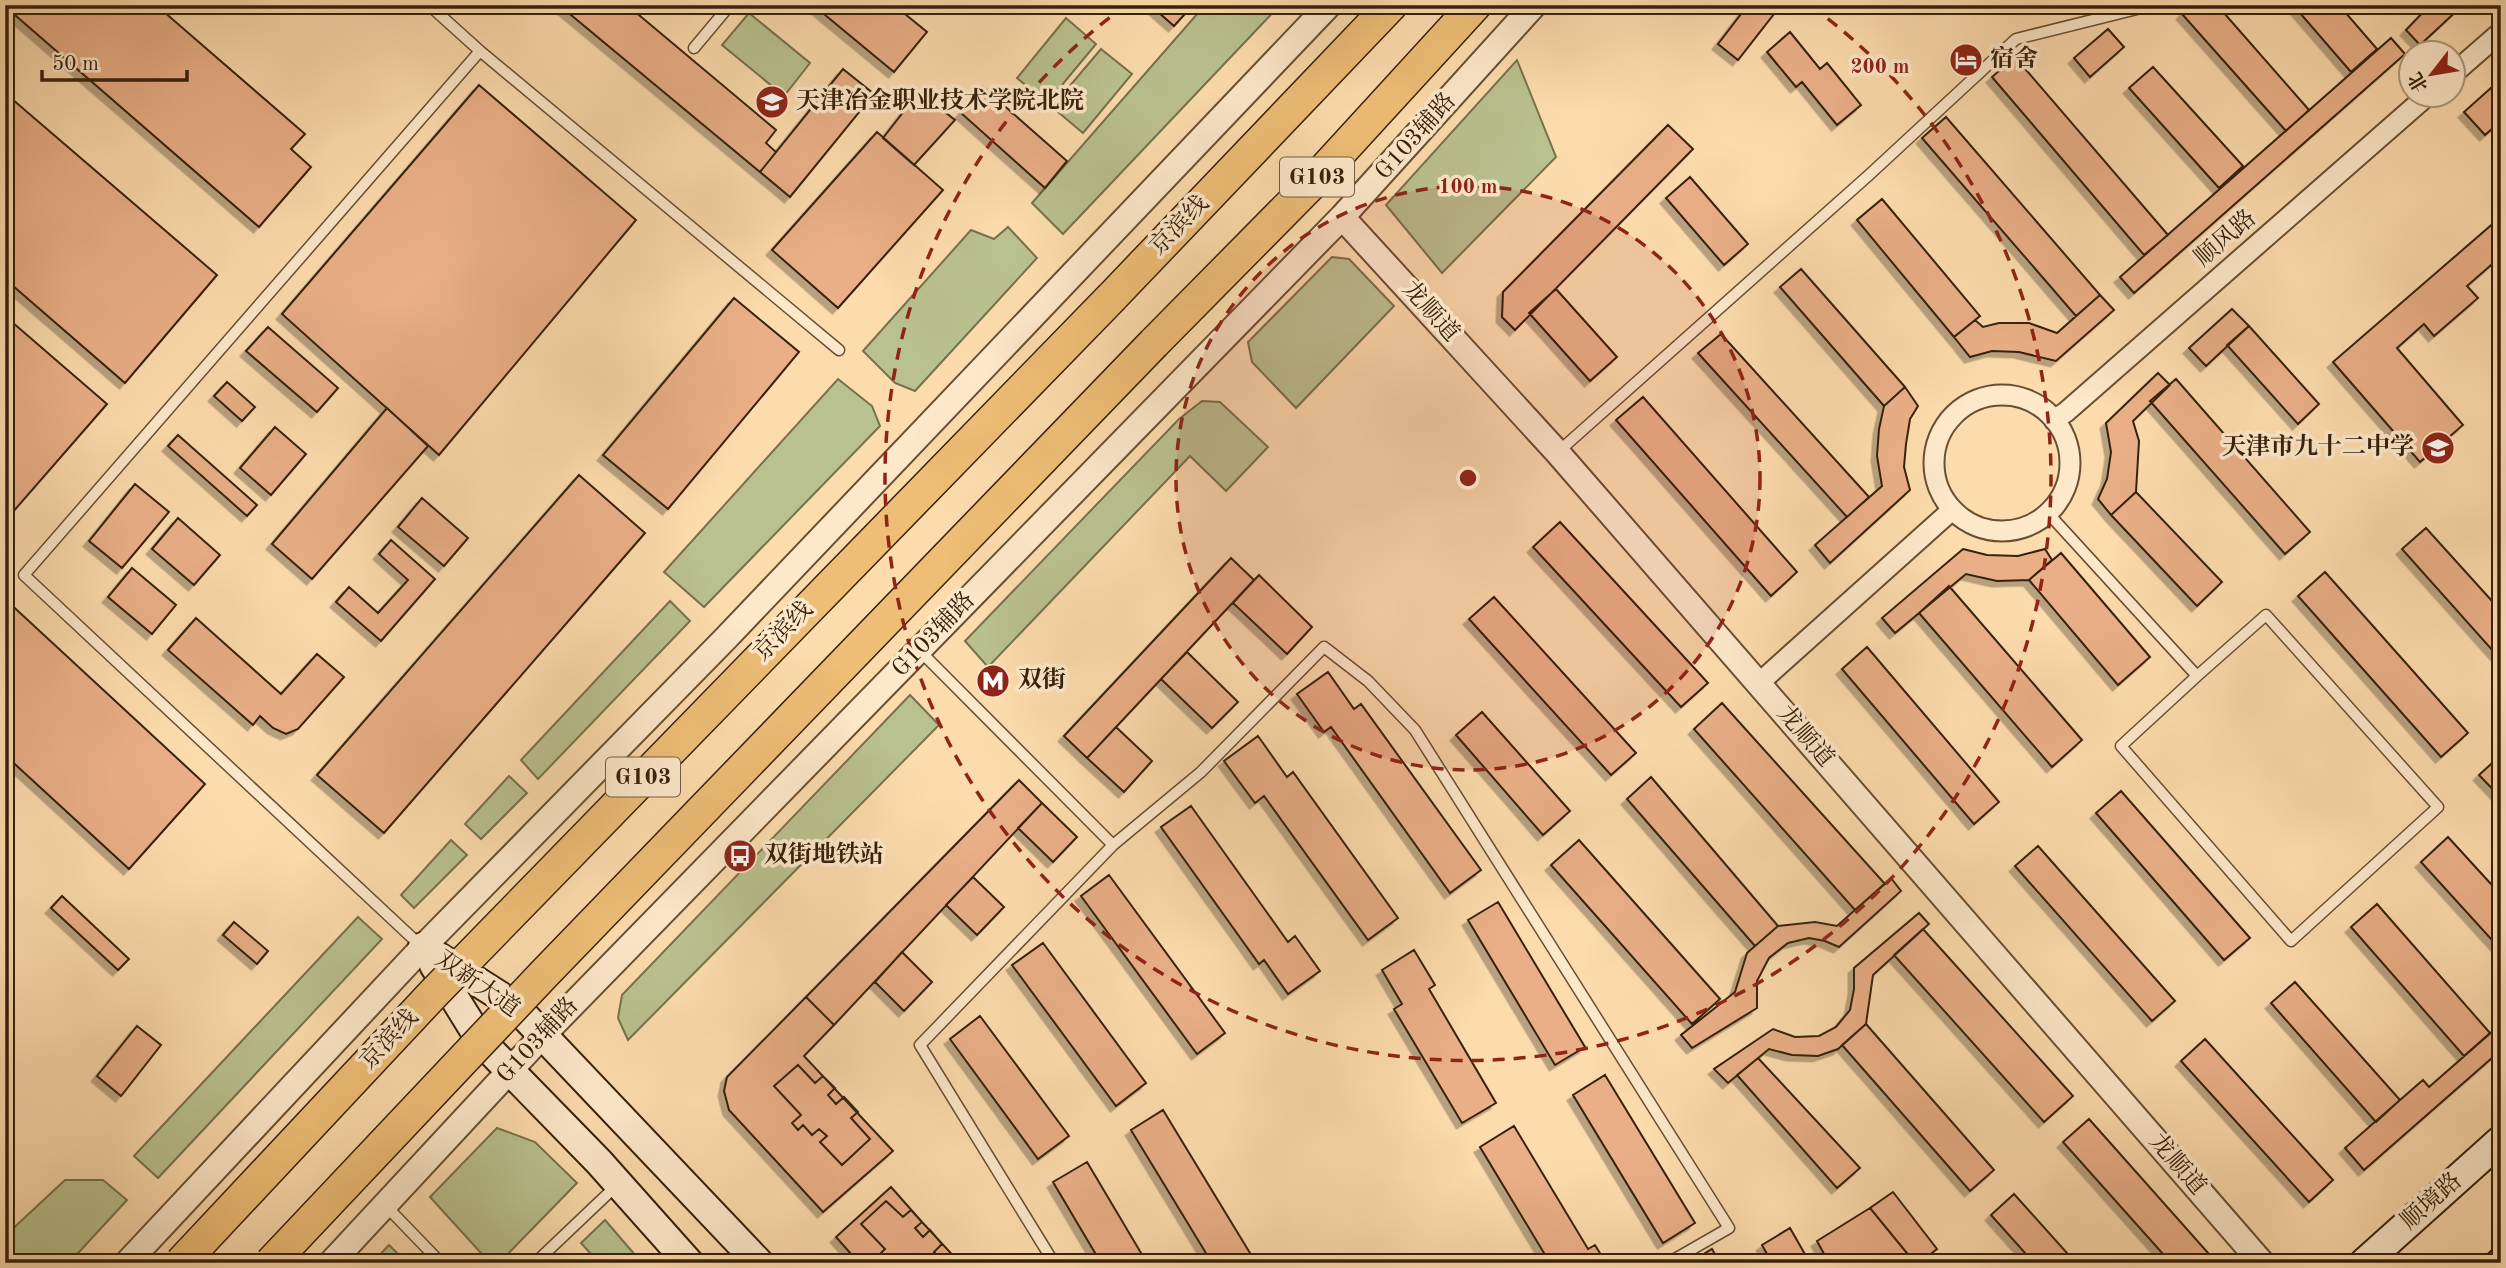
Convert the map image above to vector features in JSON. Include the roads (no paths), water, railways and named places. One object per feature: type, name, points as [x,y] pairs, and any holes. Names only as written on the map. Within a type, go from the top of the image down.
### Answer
[{"type":"highway","name":"京滨线","points":[[181,1263],[434,993],[1112,297],[1391,5]]},
{"type":"highway","name":"G103","points":[[271,1263],[544,974],[1312,183],[1475,5]]},
{"type":"main road","name":"双新大道","points":[[423,947],[514,1004],[758,1263]]},
{"type":"main road","name":"双新大道","points":[[423,947],[481,1041],[618,1183],[689,1263]]},
{"type":"main road","name":"顺境路","points":[[2364,1263],[2501,1140]]},
{"type":"street","points":[[127,1263],[423,947],[727,637],[1329,5]]},
{"type":"street","name":"G103辅路","points":[[331,1263],[542,1036],[1342,217],[1534,5]]},
{"type":"street","points":[[2468,61],[2501,32]]},
{"type":"street","name":"顺风路","points":[[2054,420],[2413,108]]},
{"type":"street","name":"龙顺道","points":[[1342,217],[1557,452],[2262,1263]]},
{"type":"street","points":[[1995,394],[2023,398],[2049,413],[2054,420],[2061,428],[2068,446],[2070,463],[2067,485],[2060,500],[2049,513],[2014,531],[1991,531],[1965,521],[1952,510],[1941,495],[1934,476],[1933,459],[1940,433],[1956,412],[1974,400],[1995,394]]},
{"type":"street","points":[[1758,684],[1952,510]]},
{"type":"lane","points":[[429,5],[480,51],[839,350]]},
{"type":"lane","points":[[694,48],[730,5]]},
{"type":"lane","points":[[1557,452],[1870,175],[2016,39],[2153,5]]},
{"type":"lane","points":[[423,947],[24,575],[480,51]]},
{"type":"lane","points":[[2049,513],[2197,676]]},
{"type":"lane","points":[[2266,615],[2438,807],[2291,940],[2122,746],[2197,676],[2266,615]]},
{"type":"lane","points":[[1054,1263],[919,1045],[1113,845],[1201,772],[1324,647],[1368,681],[1415,730],[1729,1228],[1668,1263]]},
{"type":"lane","points":[[919,650],[1113,845]]},
{"type":"lane","points":[[535,1263],[618,1183]]},
{"type":"lane","points":[[385,1206],[441,1263]]},
{"type":"place","name":"宿舍","points":[[1966,60]]},
{"type":"place","name":"天津冶金职业技术学院北院","points":[[772,102]]},
{"type":"place","name":"天津市九十二中学","points":[[2438,448]]},
{"type":"place","name":"双街","points":[[993,681]]},
{"type":"place","name":"双街地铁站","points":[[740,856]]}]
